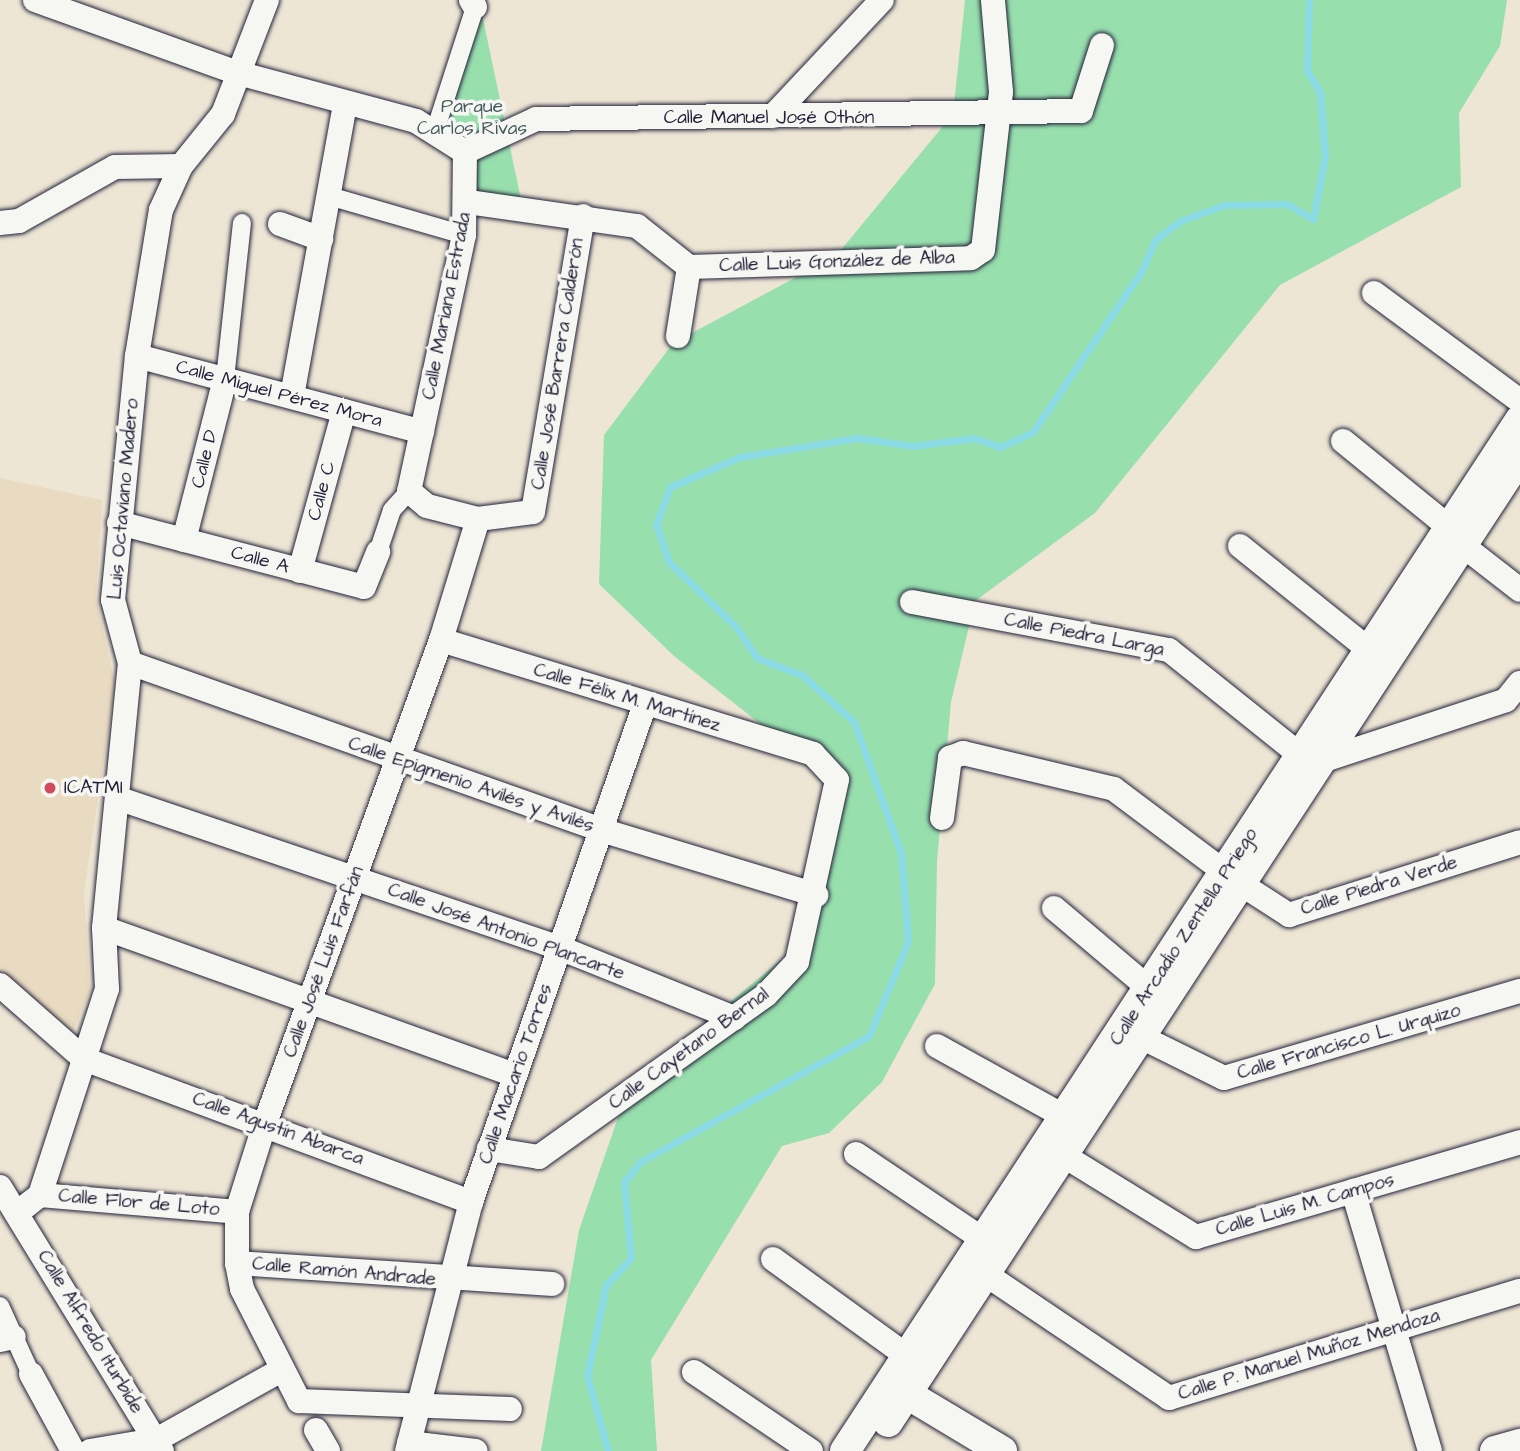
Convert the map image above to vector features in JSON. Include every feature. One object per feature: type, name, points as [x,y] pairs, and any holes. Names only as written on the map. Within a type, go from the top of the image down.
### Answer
[{"type":"street","points":[[35,0],[238,74],[435,131],[465,152]]},
{"type":"street","name":"Luis Octaviano Madero","points":[[40,1195],[107,989],[104,928],[130,663],[113,600],[137,356],[161,209],[181,166],[223,114],[267,0]]},
{"type":"street","points":[[773,116],[882,0]]},
{"type":"street","points":[[993,0],[999,115]]},
{"type":"street","points":[[435,131],[473,3]]},
{"type":"street","name":"Calle Manuel José Othón","points":[[465,152],[536,119],[999,115],[1081,111],[1102,45]]},
{"type":"street","points":[[292,396],[345,103]]},
{"type":"street","name":"Calle Luis González de Alba","points":[[689,267],[971,258],[983,250],[999,115]]},
{"type":"street","name":"Calle Mariana Estrada","points":[[409,491],[464,235],[468,202],[465,152]]},
{"type":"street","points":[[0,223],[19,221],[115,167],[181,166]]},
{"type":"street","points":[[329,196],[464,235]]},
{"type":"street","points":[[468,202],[583,216],[637,226],[689,267],[678,336]]},
{"type":"street","name":"Calle José Barrera Calderón","points":[[478,519],[533,512],[583,216]]},
{"type":"street","points":[[225,379],[242,223]]},
{"type":"street","points":[[280,224],[321,239]]},
{"type":"street","points":[[1374,293],[1520,401]]},
{"type":"street","name":"Calle Miguel Pérez Mora","points":[[137,356],[422,432]]},
{"type":"street","name":"Calle D","points":[[184,540],[225,379]]},
{"type":"street","name":"Calle C","points":[[300,571],[344,411]]},
{"type":"street","name":"Calle Arcadio Zentella Priego","points":[[1458,538],[1520,420]]},
{"type":"street","points":[[1343,440],[1520,590]]},
{"type":"street","name":"Calle Arcadio Zentella Priego","points":[[868,1451],[907,1394],[980,1259],[1065,1117],[1150,989],[1235,879],[1316,759],[1458,538],[1520,457]]},
{"type":"street","points":[[378,552],[392,510],[409,491],[427,506],[478,519]]},
{"type":"street","name":"Calle José Luis Farfán","points":[[419,1404],[299,1401],[242,1289],[237,1263],[237,1212],[265,1123],[442,640],[478,519]]},
{"type":"street","name":"Calle A","points":[[119,523],[364,587],[378,552]]},
{"type":"street","points":[[1240,546],[1380,659]]},
{"type":"street","name":"Calle Piedra Larga","points":[[912,602],[1169,650],[1316,759]]},
{"type":"street","name":"Calle Félix M. Martínez","points":[[442,640],[813,754]]},
{"type":"street","name":"Calle Epigmenio Avilés y Avilés","points":[[130,663],[601,830],[816,895]]},
{"type":"street","points":[[1316,759],[1506,700],[1520,683]]},
{"type":"street","name":"Calle Macario Torres","points":[[408,1447],[471,1202],[645,704]]},
{"type":"street","points":[[943,818],[950,758],[963,753],[1114,789],[1235,879]]},
{"type":"street","name":"Calle Cayetano Bernal","points":[[489,1149],[538,1157],[734,1018],[797,962],[816,895],[837,780],[813,754]]},
{"type":"street","name":"Calle José Antonio Plancarte","points":[[117,798],[560,948],[734,1018]]},
{"type":"street","name":"Calle Piedra Verde","points":[[1235,879],[1289,915],[1520,842]]},
{"type":"street","name":"Calle Arcadio Zentella Priego","points":[[845,1451],[907,1356],[980,1259],[1066,1157],[1143,1038],[1235,879]]},
{"type":"street","points":[[1054,908],[1150,989]]},
{"type":"street","points":[[104,928],[515,1075]]},
{"type":"street","points":[[0,985],[84,1059]]},
{"type":"street","name":"Calle Francisco L. Urquizo","points":[[1143,1038],[1224,1078],[1520,991]]},
{"type":"street","points":[[937,1046],[1065,1117]]},
{"type":"street","name":"Calle Agustín Abarca","points":[[84,1059],[265,1123],[471,1202]]},
{"type":"street","name":"Calle Luis M. Campos","points":[[1066,1157],[1196,1237],[1520,1142]]},
{"type":"street","points":[[856,1154],[980,1259]]},
{"type":"street","name":"Calle Alfredo Iturbide","points":[[0,1187],[159,1445]]},
{"type":"street","points":[[1353,1191],[1430,1451]]},
{"type":"street","points":[[17,1213],[40,1195]]},
{"type":"street","name":"Calle Flor de Loto","points":[[40,1195],[237,1212]]},
{"type":"street","points":[[773,1259],[907,1356]]},
{"type":"street","name":"Calle P. Manuel Muñoz Mendoza","points":[[980,1259],[1169,1398],[1520,1291]]},
{"type":"street","name":"Calle Ramón Andrade","points":[[237,1263],[451,1280],[552,1284]]},
{"type":"street","points":[[0,1306],[7,1338],[31,1374],[73,1451]]},
{"type":"street","points":[[90,1451],[159,1445],[283,1369]]},
{"type":"street","points":[[694,1372],[811,1451]]},
{"type":"street","points":[[907,1394],[1002,1451]]},
{"type":"street","points":[[419,1404],[510,1409]]},
{"type":"street","points":[[1495,1451],[1520,1444]]},
{"type":"street","points":[[408,1447],[476,1451]]},
{"type":"shaded area","name":"ICATMI","points":[[0,478],[102,500],[96,598],[115,684],[84,893],[90,991],[70,1038],[0,972]]},
{"type":"green space","points":[[965,0],[1507,0],[1500,46],[1459,113],[1461,187],[1280,285],[1095,513],[975,601],[951,702],[937,862],[935,984],[882,1082],[829,1133],[782,1146],[651,1360],[657,1451],[541,1451],[579,1230],[629,1086],[787,955],[832,780],[674,656],[599,584],[604,435],[673,343],[836,256],[953,114]]},
{"type":"green space","name":"Parque Carlos Rivas","points":[[482,14],[523,209],[471,201],[469,154],[436,129]]},
{"type":"waterway","points":[[608,1451],[587,1376],[606,1285],[631,1258],[624,1182],[640,1162],[869,1036],[908,942],[901,853],[854,722],[802,675],[757,658],[736,627],[669,562],[656,525],[670,487],[740,457],[857,438],[913,446],[974,438],[1000,447],[1033,432],[1141,272],[1155,240],[1180,221],[1224,205],[1287,204],[1313,219],[1325,156],[1320,92],[1307,71],[1309,0]]},
{"type":"place","name":"ICATMI","points":[[50,788]]}]
